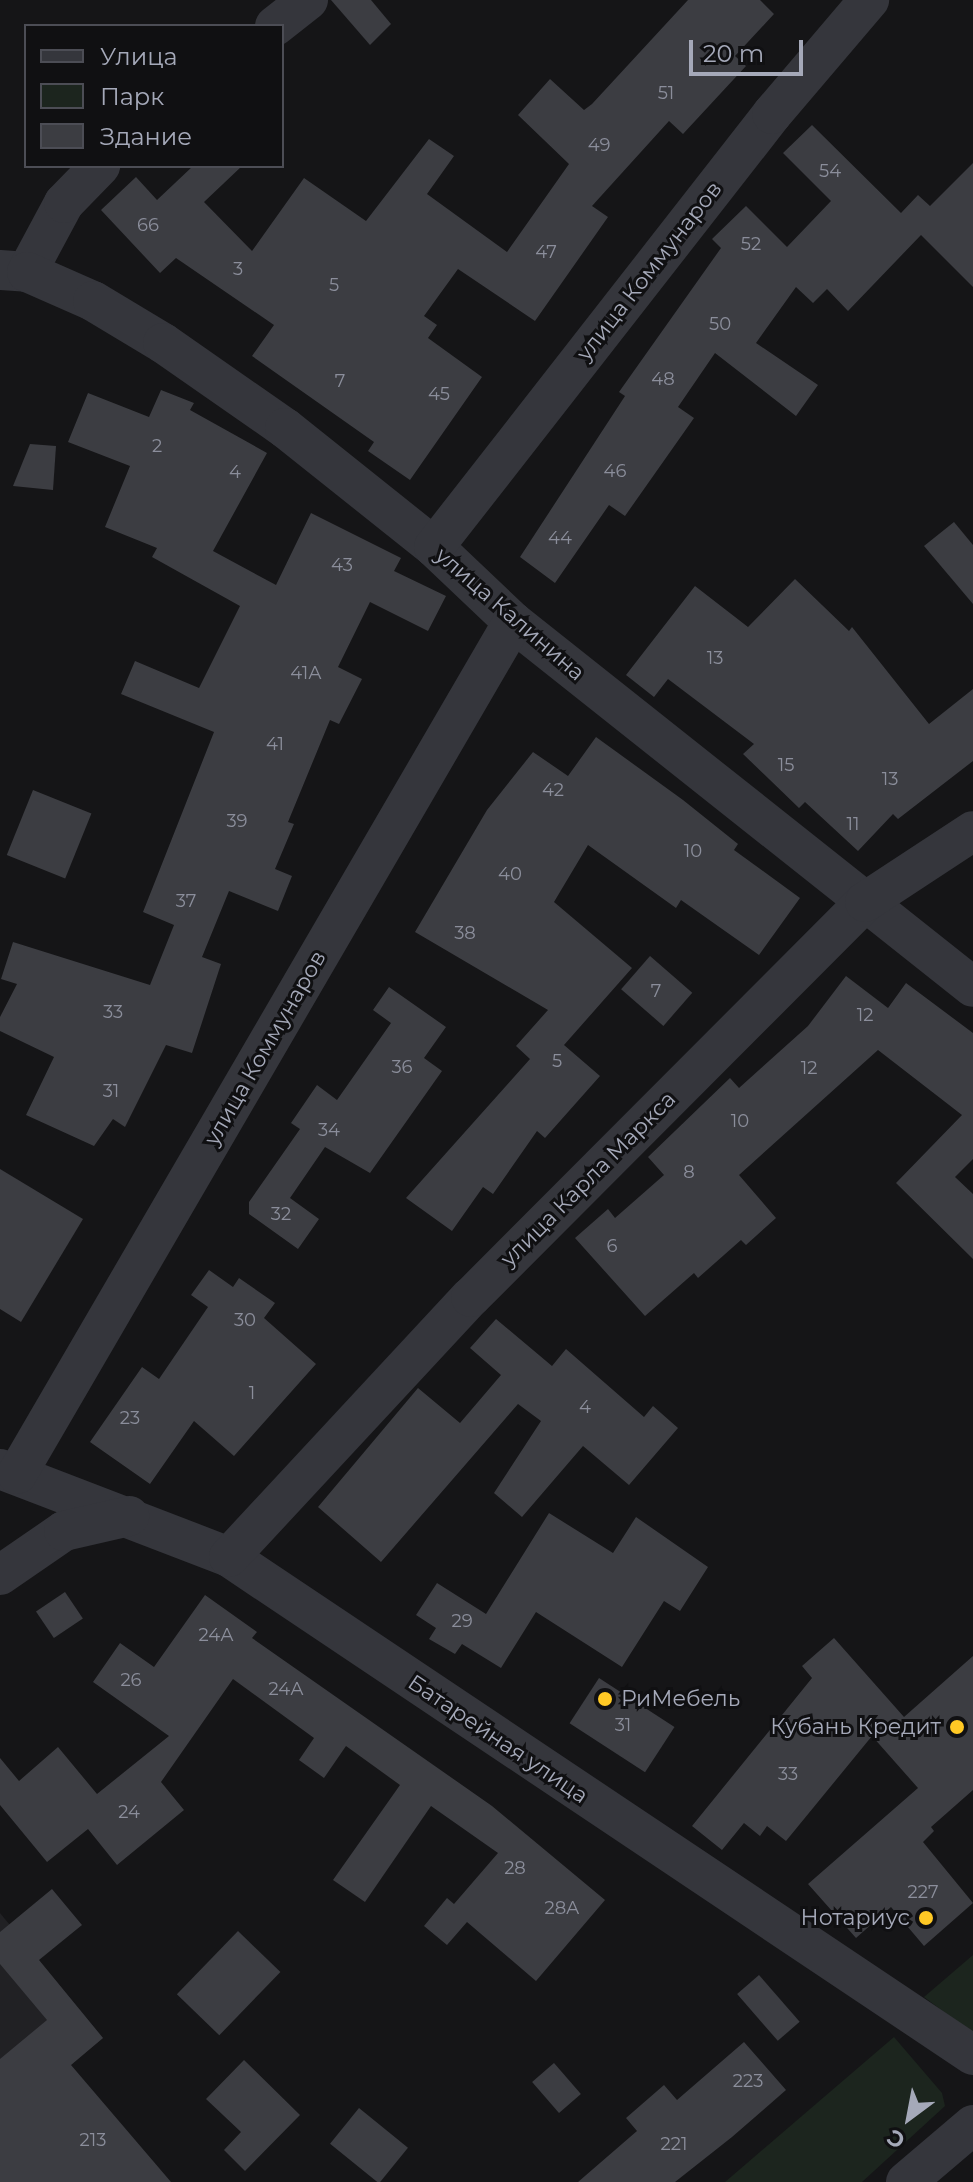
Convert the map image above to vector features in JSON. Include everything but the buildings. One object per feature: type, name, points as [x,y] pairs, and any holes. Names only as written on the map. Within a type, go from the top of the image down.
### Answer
[{"type":"street","points":[[278,24],[308,0]]},
{"type":"street","name":"улица Коммунаров","points":[[434,547],[772,114],[869,0]]},
{"type":"street","points":[[14,271],[64,203],[98,168]]},
{"type":"street","name":"улица Калинина","points":[[14,271],[93,301],[163,343],[285,428],[434,547],[513,622],[973,987]]},
{"type":"street","name":"улица Коммунаров","points":[[9,1471],[513,622]]},
{"type":"street","name":"улица Карла Маркса","points":[[229,1557],[471,1297],[865,902],[973,831]]},
{"type":"street","name":"Батарейная улица","points":[[9,1471],[229,1557],[973,2055]]},
{"type":"street","points":[[0,1575],[64,1531],[129,1516]]},
{"type":"street","points":[[906,2182],[973,2125]]},
{"type":"shaded area","points":[[0,1913],[103,2038],[0,2124]]},
{"type":"green space","points":[[973,1955],[973,2034],[924,1997]]},
{"type":"green space","points":[[894,2037],[942,2093],[945,2106],[862,2182],[725,2182]]},
{"type":"place","name":"РиМебель","points":[[605,1699]]},
{"type":"place","name":"Кубань Кредит","points":[[957,1727]]},
{"type":"place","name":"Нотариус","points":[[926,1918]]}]
